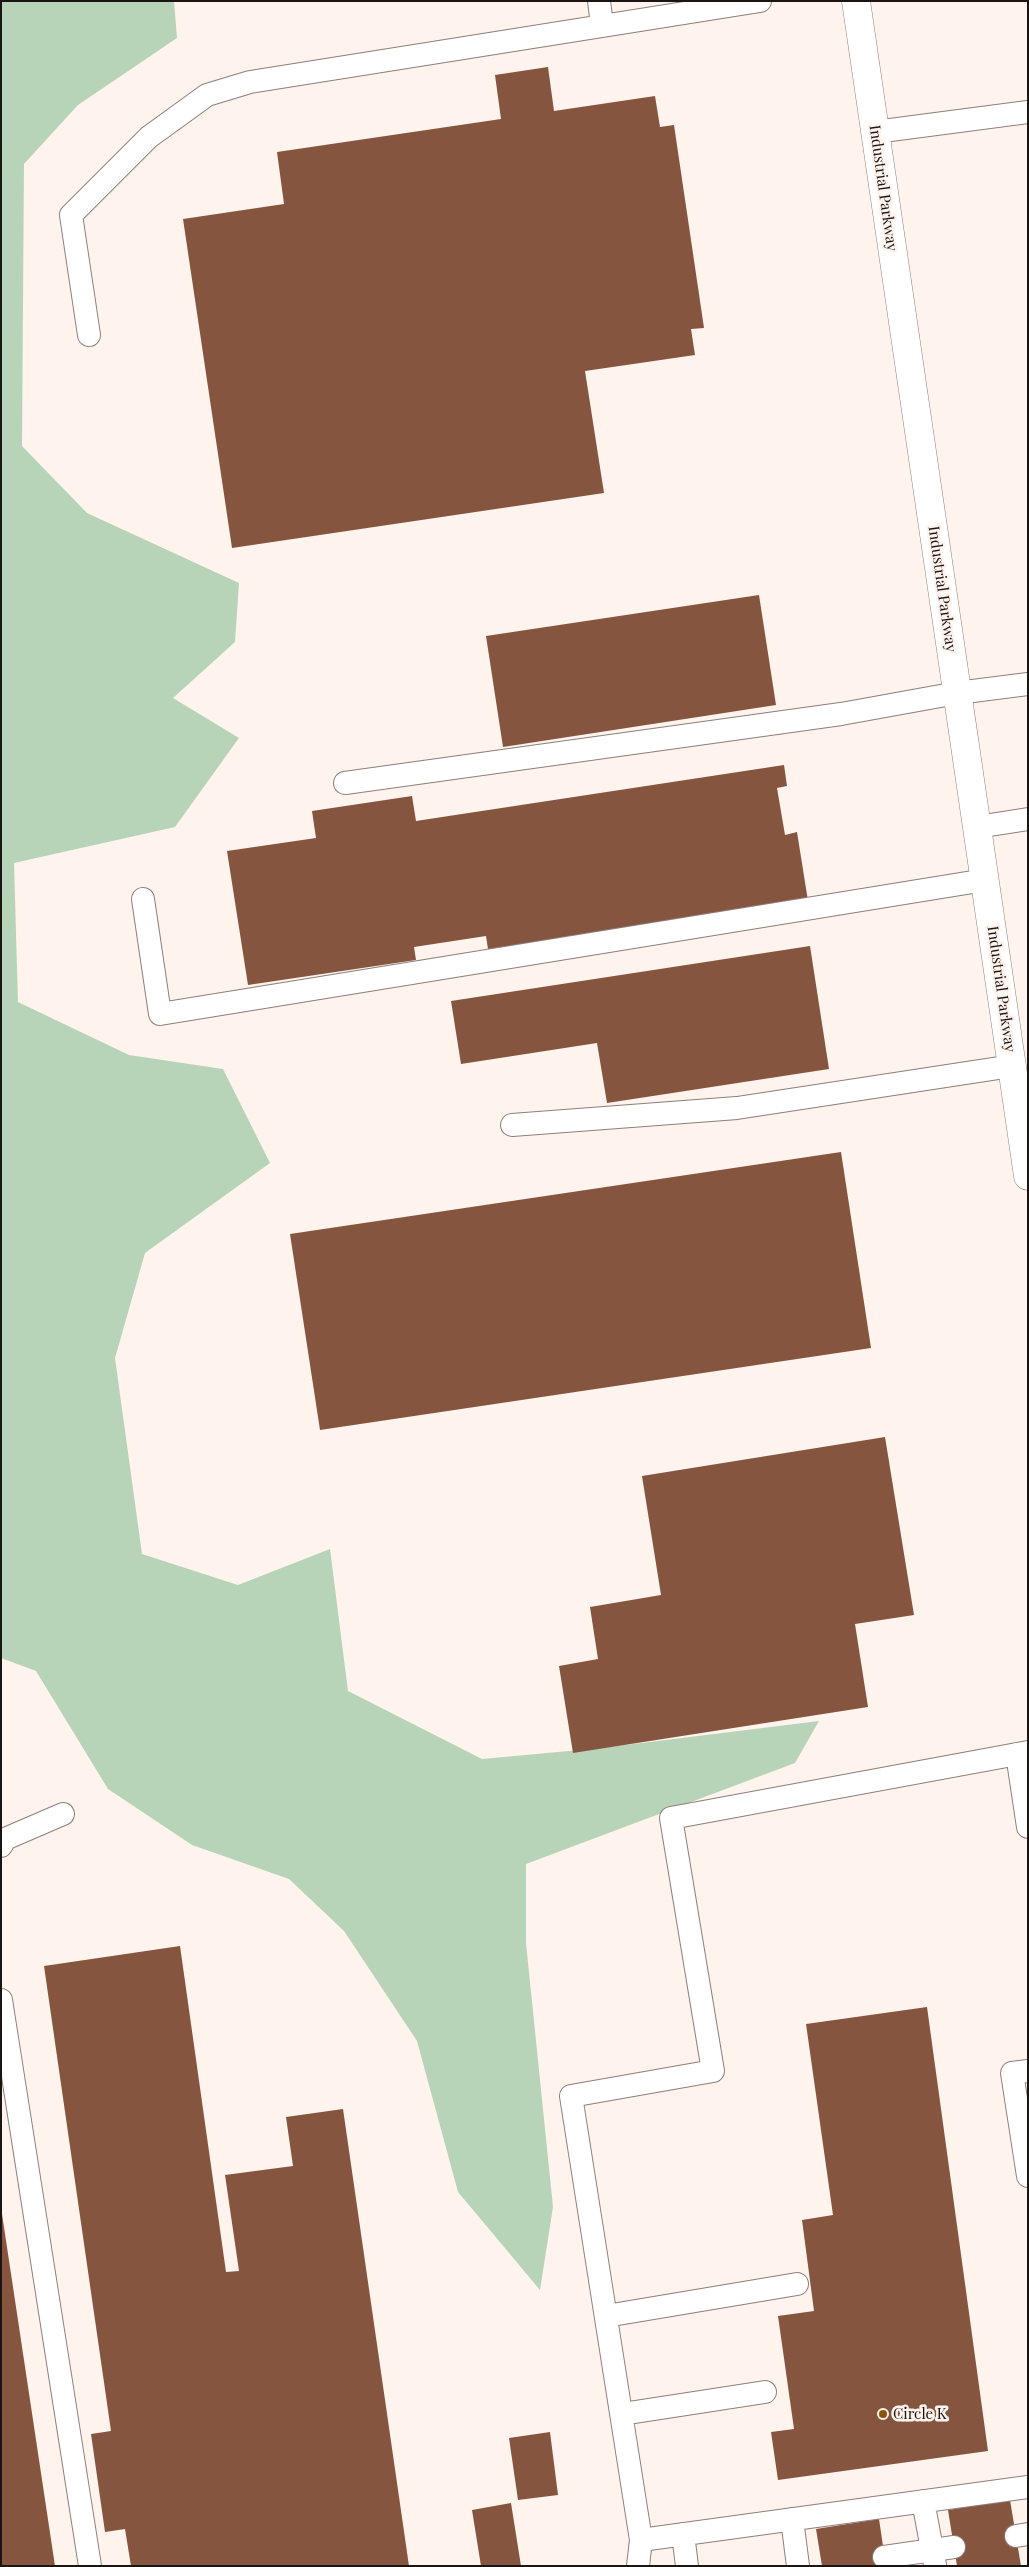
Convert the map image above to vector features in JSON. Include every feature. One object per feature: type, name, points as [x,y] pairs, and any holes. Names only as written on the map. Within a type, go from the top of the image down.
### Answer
[{"type":"street","name":"Industrial Parkway","points":[[856,1],[1028,1176]]},
{"type":"lane","points":[[599,1],[602,25]]},
{"type":"lane","points":[[89,335],[71,215],[149,137],[207,95],[250,82],[760,1]]},
{"type":"lane","points":[[875,132],[1028,112]]},
{"type":"lane","points":[[345,783],[841,714],[957,693],[1028,684]]},
{"type":"lane","points":[[977,828],[1028,820]]},
{"type":"lane","points":[[143,900],[160,1014],[985,880]]},
{"type":"lane","points":[[512,1125],[737,1108],[1012,1066]]},
{"type":"lane","points":[[638,2566],[641,2540],[571,2096],[713,2071],[671,1818],[1023,1753],[1028,1827]]},
{"type":"lane","points":[[1,1846],[5,1839],[63,1814]]},
{"type":"lane","points":[[1,2000],[90,2566]]},
{"type":"lane","points":[[1028,2071],[1012,2073],[1028,2176]]},
{"type":"lane","points":[[606,2316],[797,2284]]},
{"type":"lane","points":[[622,2414],[766,2392]]},
{"type":"lane","points":[[641,2540],[1028,2488]]},
{"type":"lane","points":[[923,2501],[934,2558]]},
{"type":"lane","points":[[792,2519],[798,2566]]},
{"type":"lane","points":[[683,2534],[687,2566]]},
{"type":"lane","points":[[884,2557],[934,2558],[954,2547]]},
{"type":"green space","points":[[1,1],[174,1],[177,38],[78,105],[24,164],[22,446],[87,513],[239,583],[235,642],[173,698],[239,738],[175,827],[14,863],[18,1002],[129,1055],[223,1069],[270,1163],[145,1253],[115,1358],[142,1554],[238,1585],[330,1549],[348,1691],[482,1759],[601,1748],[819,1721],[795,1763],[526,1864],[526,1943],[553,2207],[540,2290],[458,2192],[417,2041],[344,1931],[289,1879],[192,1845],[108,1789],[36,1671],[1,1658]]},
{"type":"building","points":[[548,67],[554,111],[655,96],[660,127],[674,125],[704,328],[691,329],[695,355],[585,371],[604,493],[232,548],[183,219],[284,204],[277,152],[501,119],[495,75]]},
{"type":"building","points":[[759,595],[776,705],[503,747],[486,636]]},
{"type":"building","points":[[784,765],[787,786],[777,788],[785,835],[797,832],[808,901],[488,949],[486,936],[414,947],[416,960],[248,985],[227,851],[316,838],[312,811],[412,796],[416,821]]},
{"type":"building","points":[[810,946],[829,1069],[607,1103],[597,1043],[461,1064],[451,1001]]},
{"type":"building","points":[[841,1152],[871,1348],[320,1430],[290,1234]]},
{"type":"building","points":[[885,1437],[914,1615],[855,1624],[868,1707],[573,1753],[559,1666],[598,1659],[590,1607],[661,1595],[642,1476]]},
{"type":"building","points":[[180,1946],[226,2272],[239,2271],[225,2175],[293,2166],[286,2117],[343,2109],[409,2566],[131,2566],[125,2529],[105,2532],[91,2434],[111,2431],[44,1966]]},
{"type":"building","points":[[927,2007],[988,2451],[778,2480],[771,2432],[794,2429],[778,2316],[814,2311],[802,2220],[833,2215],[806,2024]]},
{"type":"building","points":[[2,2214],[55,2566],[1,2566]]},
{"type":"building","points":[[550,2432],[558,2495],[518,2500],[509,2438]]},
{"type":"building","points":[[1010,2500],[1021,2566],[957,2566],[948,2510]]},
{"type":"building","points":[[511,2503],[521,2566],[481,2566],[472,2510]]},
{"type":"building","points":[[879,2519],[886,2566],[822,2566],[816,2529]]},
{"type":"place","name":"Circle K","points":[[883,2414]]}]
